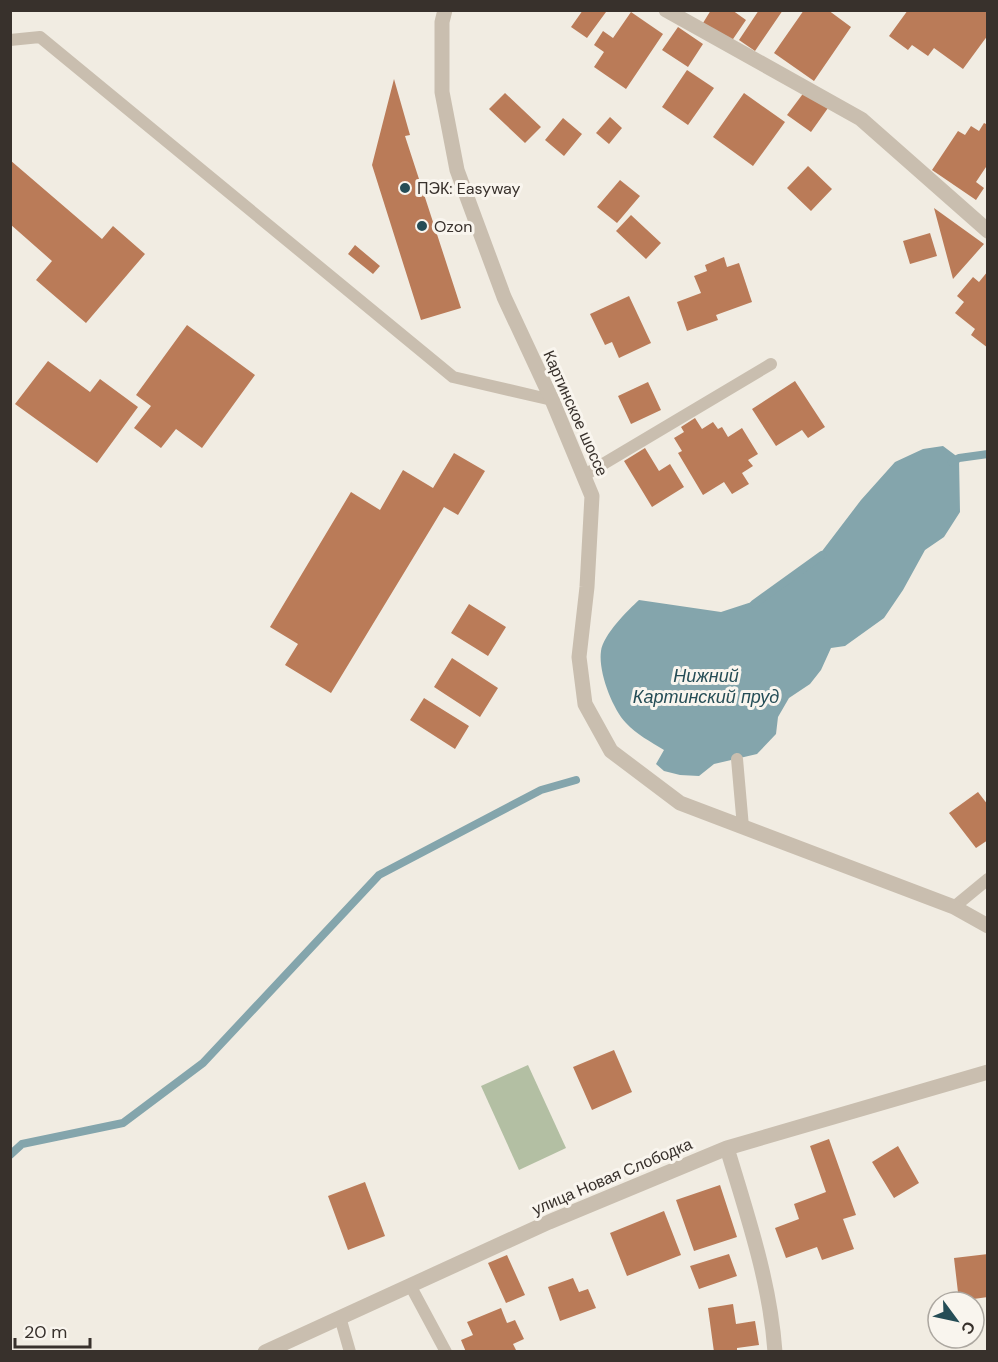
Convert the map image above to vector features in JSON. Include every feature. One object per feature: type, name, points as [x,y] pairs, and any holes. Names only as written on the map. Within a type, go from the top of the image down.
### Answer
[{"type":"street","name":"Картинское шоссе","points":[[445,10],[442,22],[442,92],[457,170],[504,297],[552,400],[592,496],[587,587],[579,657],[585,704],[611,751],[680,803],[954,908],[987,926]]},
{"type":"street","points":[[666,10],[861,119],[987,231]]},
{"type":"street","name":"улица Новая Слободка","points":[[265,1352],[549,1222],[727,1148],[987,1072]]},
{"type":"street","points":[[727,1148],[760,1262],[773,1321],[775,1352]]},
{"type":"lane","points":[[10,40],[40,37],[453,377],[552,400]]},
{"type":"lane","points":[[583,476],[771,364]]},
{"type":"lane","points":[[738,759],[743,827]]},
{"type":"lane","points":[[954,908],[987,879]]},
{"type":"lane","points":[[410,1285],[446,1352]]},
{"type":"lane","points":[[340,1317],[350,1352]]},
{"type":"green space","points":[[528,1065],[566,1148],[519,1170],[481,1086]]},
{"type":"water","name":"Нижний Картинский пруд","points":[[943,446],[959,458],[960,512],[944,537],[925,550],[903,590],[884,618],[845,646],[831,648],[821,670],[810,684],[789,698],[778,717],[776,734],[757,754],[714,764],[699,776],[664,771],[656,764],[664,750],[626,723],[616,708],[604,679],[601,651],[611,630],[623,616],[639,600],[721,612],[770,596],[813,563],[861,500],[895,462],[923,449]]},
{"type":"building","points":[[583,10],[606,12],[587,38],[571,27]]},
{"type":"building","points":[[711,10],[732,10],[746,20],[731,42],[703,23]]},
{"type":"building","points":[[759,10],[783,10],[755,51],[739,40]]},
{"type":"building","points":[[804,10],[828,10],[851,27],[814,81],[774,53]]},
{"type":"building","points":[[908,10],[988,10],[988,35],[963,69],[934,48],[928,56],[912,45],[908,50],[889,36]]},
{"type":"building","points":[[631,12],[663,34],[626,89],[594,67],[604,52],[594,45],[603,31],[613,38]]},
{"type":"building","points":[[678,27],[703,44],[688,67],[662,50]]},
{"type":"building","points":[[687,70],[714,88],[688,125],[662,107]]},
{"type":"building","points":[[394,79],[410,135],[405,136],[461,308],[421,320],[372,165]]},
{"type":"building","points":[[805,91],[828,108],[811,132],[787,115]]},
{"type":"building","points":[[505,93],[541,127],[525,143],[489,109]]},
{"type":"building","points":[[744,93],[785,122],[753,166],[713,137]]},
{"type":"building","points":[[610,117],[622,128],[609,144],[596,133]]},
{"type":"building","points":[[563,118],[582,134],[564,156],[545,140]]},
{"type":"building","points":[[984,123],[988,125],[988,164],[976,182],[984,188],[976,200],[932,170],[958,131],[965,135],[971,126],[979,131]]},
{"type":"building","points":[[10,160],[102,239],[113,226],[145,254],[86,323],[36,280],[52,261],[10,224]]},
{"type":"building","points":[[808,166],[832,189],[811,211],[787,188]]},
{"type":"building","points":[[620,180],[640,196],[617,223],[597,207]]},
{"type":"building","points":[[934,208],[984,244],[953,279]]},
{"type":"building","points":[[631,215],[661,243],[646,259],[616,231]]},
{"type":"building","points":[[930,233],[937,256],[910,264],[903,241]]},
{"type":"building","points":[[355,245],[380,266],[373,274],[348,254]]},
{"type":"building","points":[[724,257],[727,267],[739,263],[752,302],[716,315],[718,320],[687,331],[677,302],[701,293],[694,276],[707,271],[705,265]]},
{"type":"building","points":[[988,271],[988,348],[971,335],[975,329],[955,313],[964,302],[957,296],[973,277],[979,282]]},
{"type":"building","points":[[629,296],[651,343],[619,358],[612,342],[605,345],[590,314]]},
{"type":"building","points":[[187,325],[255,375],[202,448],[176,429],[161,448],[134,428],[151,406],[136,395]]},
{"type":"building","points":[[48,361],[90,392],[100,379],[138,407],[97,463],[15,404]]},
{"type":"building","points":[[795,381],[825,427],[808,438],[802,430],[776,446],[752,409]]},
{"type":"building","points":[[648,382],[661,410],[631,424],[618,396]]},
{"type":"building","points":[[695,418],[702,429],[713,422],[718,429],[722,427],[728,437],[742,428],[758,454],[748,460],[753,466],[742,473],[749,484],[732,494],[724,482],[703,495],[678,453],[682,451],[674,438],[684,432],[681,427]]},
{"type":"building","points":[[645,448],[659,471],[670,464],[684,487],[652,507],[624,461]]},
{"type":"building","points":[[454,453],[485,471],[458,515],[444,507],[331,693],[285,665],[298,644],[270,627],[351,492],[380,510],[403,470],[433,488]]},
{"type":"building","points":[[469,604],[506,627],[488,656],[451,633]]},
{"type":"building","points":[[452,658],[498,688],[480,717],[434,687]]},
{"type":"building","points":[[424,698],[469,726],[455,749],[410,720]]},
{"type":"building","points":[[978,792],[988,805],[988,840],[976,848],[949,813]]},
{"type":"building","points":[[614,1050],[632,1092],[592,1110],[573,1067]]},
{"type":"building","points":[[829,1139],[856,1215],[843,1219],[854,1249],[822,1260],[817,1247],[786,1258],[775,1228],[799,1219],[794,1204],[826,1192],[810,1146]]},
{"type":"building","points":[[898,1146],[919,1183],[894,1198],[872,1162]]},
{"type":"building","points":[[365,1182],[385,1236],[348,1250],[328,1196]]},
{"type":"building","points":[[720,1185],[737,1237],[694,1251],[676,1200]]},
{"type":"building","points":[[664,1211],[681,1255],[627,1276],[610,1233]]},
{"type":"building","points":[[729,1254],[737,1276],[699,1289],[690,1266]]},
{"type":"building","points":[[988,1254],[988,1297],[986,1297],[986,1290],[958,1290],[954,1258]]},
{"type":"building","points":[[507,1255],[525,1295],[506,1303],[488,1263]]},
{"type":"building","points":[[573,1278],[579,1292],[588,1289],[596,1308],[560,1321],[548,1287]]},
{"type":"building","points":[[733,1304],[736,1324],[755,1321],[759,1345],[737,1348],[737,1352],[714,1352],[708,1308]]},
{"type":"building","points":[[501,1308],[507,1323],[515,1320],[524,1339],[513,1344],[517,1352],[466,1352],[461,1340],[473,1335],[467,1322]]},
{"type":"waterway","points":[[952,462],[959,458],[988,454]]},
{"type":"waterway","points":[[754,604],[822,555]]},
{"type":"waterway","points":[[10,1155],[22,1144],[123,1123],[203,1063],[379,875],[541,790],[576,780]]},
{"type":"place","name":"ПЭК: Easyway","points":[[405,188]]},
{"type":"place","name":"Ozon","points":[[422,226]]}]
